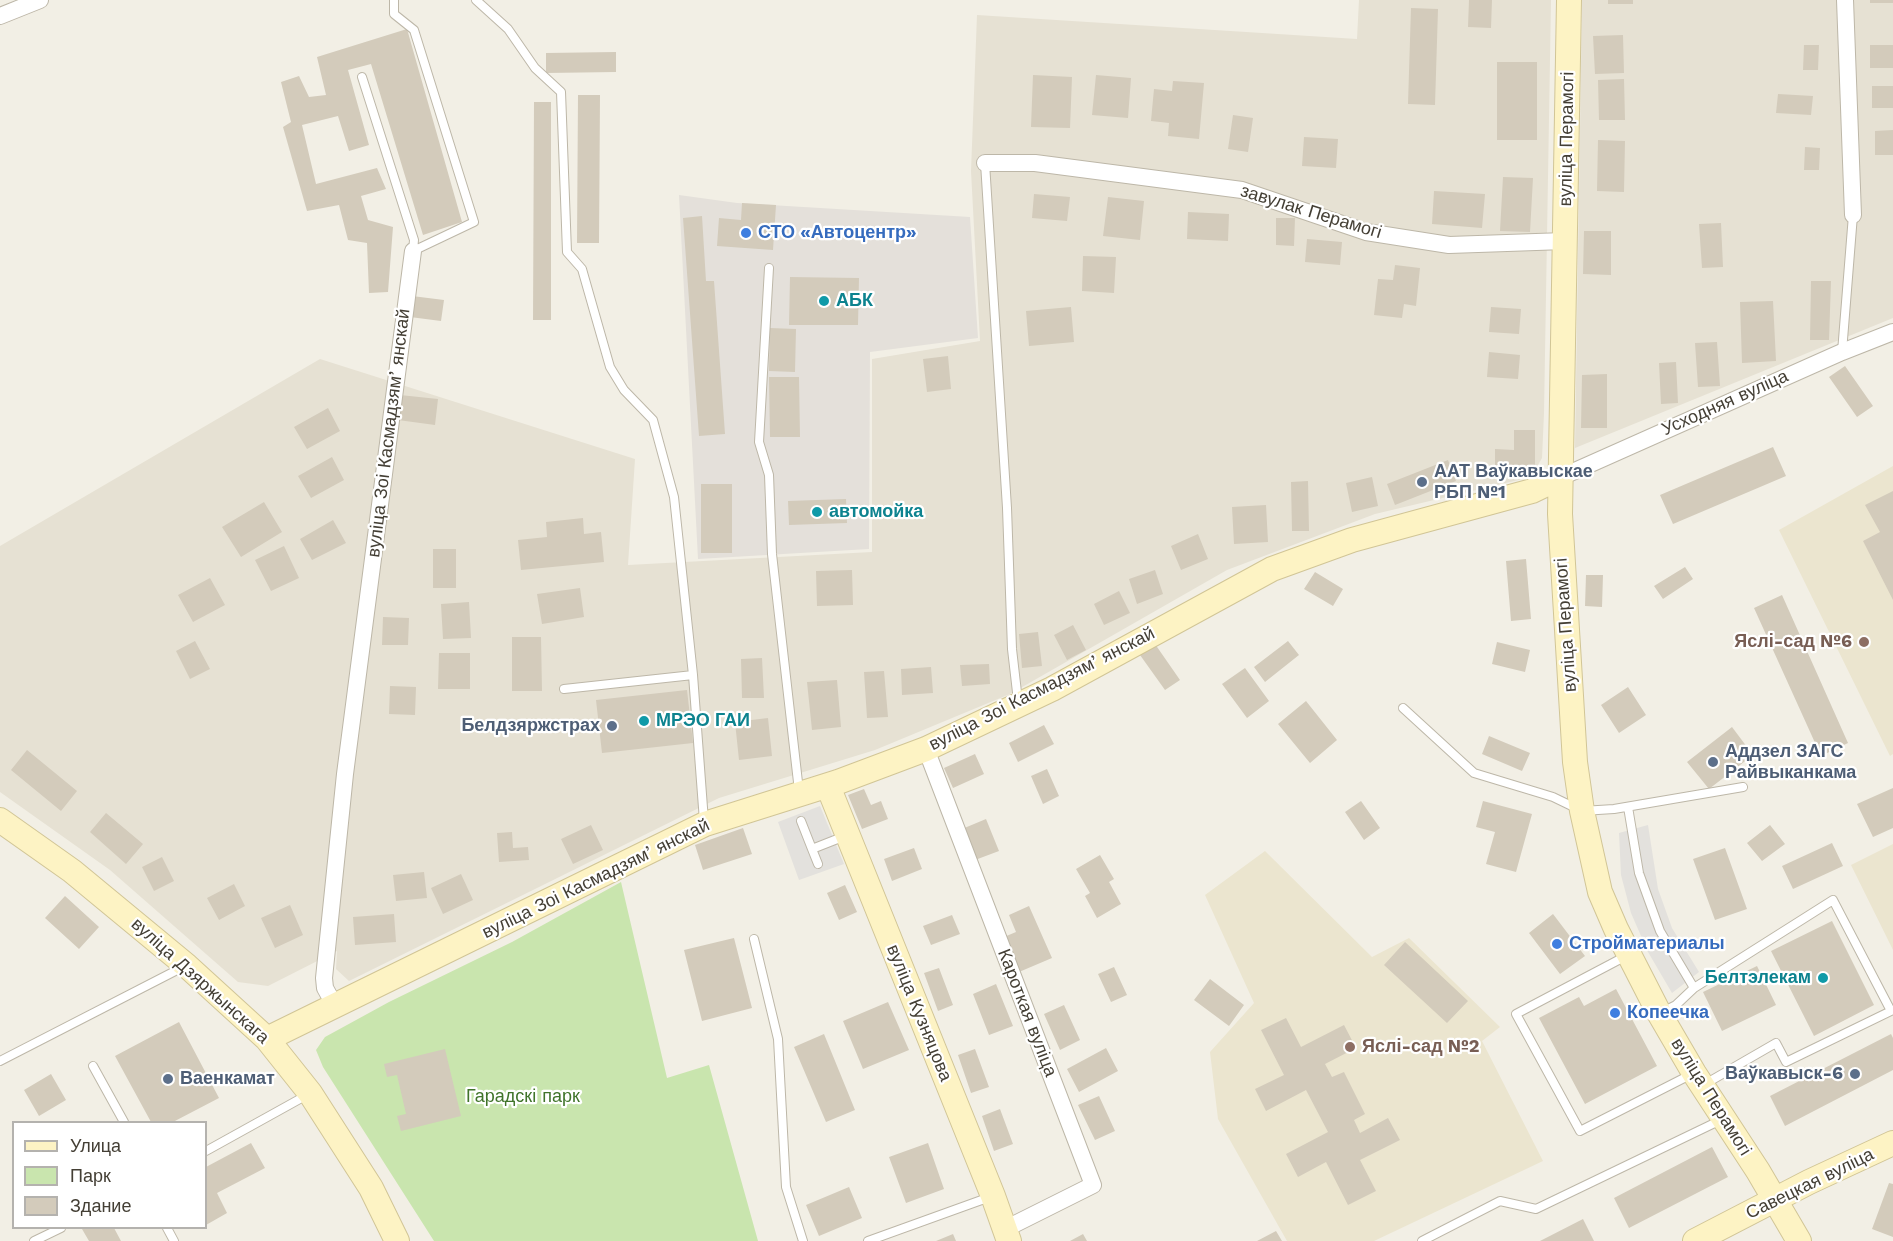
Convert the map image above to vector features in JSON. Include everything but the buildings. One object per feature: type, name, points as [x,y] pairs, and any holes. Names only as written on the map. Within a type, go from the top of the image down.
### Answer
[{"type":"main road","name":"вуліца Перамогі","points":[[1569,0],[1559,478],[1575,762],[1582,810],[1600,892],[1629,955],[1659,1013],[1698,1079],[1799,1241]]},
{"type":"main road","name":"вуліца Зоі Касмадзямʼянскай","points":[[267,1039],[705,824],[828,786],[926,749],[1052,689],[1272,569],[1352,540],[1532,491],[1559,478]]},
{"type":"main road","name":"вуліца Кузняцова","points":[[828,786],[1007,1235]]},
{"type":"main road","name":"вуліца Дзяржынскага","points":[[0,820],[72,871],[186,966],[267,1039],[310,1093],[371,1188],[397,1241]]},
{"type":"main road","name":"Савецкая вуліца","points":[[1695,1241],[1893,1143]]},
{"type":"street","points":[[0,16],[40,0]]},
{"type":"street","points":[[1845,0],[1854,215]]},
{"type":"street","name":"завулак Перамогі","points":[[985,163],[1035,163],[1242,190],[1366,232],[1449,245],[1565,242]]},
{"type":"street","name":"вуліца Зоі Касмадзямʼянскай","points":[[335,1006],[325,988],[324,978],[344,785],[412,251]]},
{"type":"street","name":"Усходняя вуліца","points":[[1559,478],[1842,352],[1893,332]]},
{"type":"street","name":"Кароткая вуліца","points":[[926,749],[1093,1185],[1007,1235]]},
{"type":"lane","points":[[394,0],[394,14],[414,30],[474,222],[412,251]]},
{"type":"lane","points":[[476,0],[508,28],[535,68],[561,92],[567,252],[582,269],[610,367],[624,390],[653,420],[674,497],[693,675],[705,824]]},
{"type":"lane","points":[[362,77],[414,240],[412,251]]},
{"type":"lane","points":[[985,163],[1006,496],[1012,649],[1018,705]]},
{"type":"lane","points":[[1842,352],[1854,215]]},
{"type":"lane","points":[[769,268],[759,442],[769,475],[772,554],[799,794]]},
{"type":"lane","points":[[564,690],[693,675]]},
{"type":"lane","points":[[1403,708],[1474,772],[1553,796],[1582,810],[1628,807],[1743,787]]},
{"type":"lane","points":[[1628,807],[1639,873],[1660,931],[1694,988]]},
{"type":"lane","points":[[801,821],[818,864]]},
{"type":"lane","points":[[812,849],[848,835]]},
{"type":"lane","points":[[1629,955],[1516,1014],[1580,1131],[1776,1043],[1786,1062],[1891,1011],[1833,900],[1694,988],[1676,1005],[1659,1013]]},
{"type":"lane","points":[[754,939],[778,1039],[786,1187],[803,1241]]},
{"type":"lane","points":[[0,1061],[186,966]]},
{"type":"lane","points":[[93,1066],[123,1121]]},
{"type":"lane","points":[[207,1150],[310,1093]]},
{"type":"lane","points":[[1422,1241],[1500,1201],[1536,1209],[1723,1119]]},
{"type":"lane","points":[[868,1241],[993,1196]]},
{"type":"lane","points":[[34,1241],[57,1229]]},
{"type":"shaded area","points":[[1359,0],[1551,0],[1544,413],[1542,458],[1531,477],[1375,514],[1227,570],[1010,694],[875,750],[719,798],[349,981],[336,969],[337,951],[268,986],[238,982],[110,870],[0,792],[0,546],[320,359],[635,459],[628,565],[872,552],[872,359],[980,341],[971,171],[977,15],[1357,39]]},
{"type":"shaded area","points":[[1582,0],[1893,0],[1893,318],[1575,448]]},
{"type":"shaded area","points":[[679,195],[737,203],[970,217],[978,338],[870,352],[869,549],[698,559]]},
{"type":"shaded area","name":"Яслі-сад №6","points":[[1893,466],[1893,754],[1890,756],[1779,530]]},
{"type":"shaded area","points":[[820,806],[844,864],[799,880],[778,822]]},
{"type":"shaded area","points":[[1648,825],[1658,889],[1672,928],[1699,972],[1672,993],[1648,952],[1631,913],[1621,875],[1619,833]]},
{"type":"shaded area","points":[[1893,844],[1893,950],[1851,865]]},
{"type":"shaded area","name":"Яслі-сад №2","points":[[1265,851],[1372,957],[1409,938],[1500,1027],[1482,1041],[1543,1161],[1374,1241],[1287,1241],[1218,1119],[1210,1052],[1254,1003],[1205,895]]},
{"type":"green space","name":"Гарадскі парк","points":[[621,882],[667,1078],[709,1065],[758,1241],[434,1241],[323,1067],[316,1050],[325,1037],[389,1002],[512,942]]},
{"type":"place","name":"СТО «Автоцентр»","points":[[746,233]]},
{"type":"place","name":"АБК","points":[[824,301]]},
{"type":"place","name":"ААТ Ваўкавыскае РБП №1","points":[[1422,482]]},
{"type":"place","name":"автомойка","points":[[817,512]]},
{"type":"place","name":"Яслі-сад №6","points":[[1864,642]]},
{"type":"place","name":"МРЭО ГАИ","points":[[644,721]]},
{"type":"place","name":"Белдзяржстрах","points":[[612,726]]},
{"type":"place","name":"Аддзел ЗАГС Райвыканкама","points":[[1713,762]]},
{"type":"place","name":"Стройматериалы","points":[[1557,944]]},
{"type":"place","name":"Белтэлекам","points":[[1823,978]]},
{"type":"place","name":"Копеечка","points":[[1615,1013]]},
{"type":"place","name":"Яслі-сад №2","points":[[1350,1047]]},
{"type":"place","name":"Ваўкавыск-6","points":[[1855,1074]]},
{"type":"place","name":"Ваенкамат","points":[[168,1079]]}]
